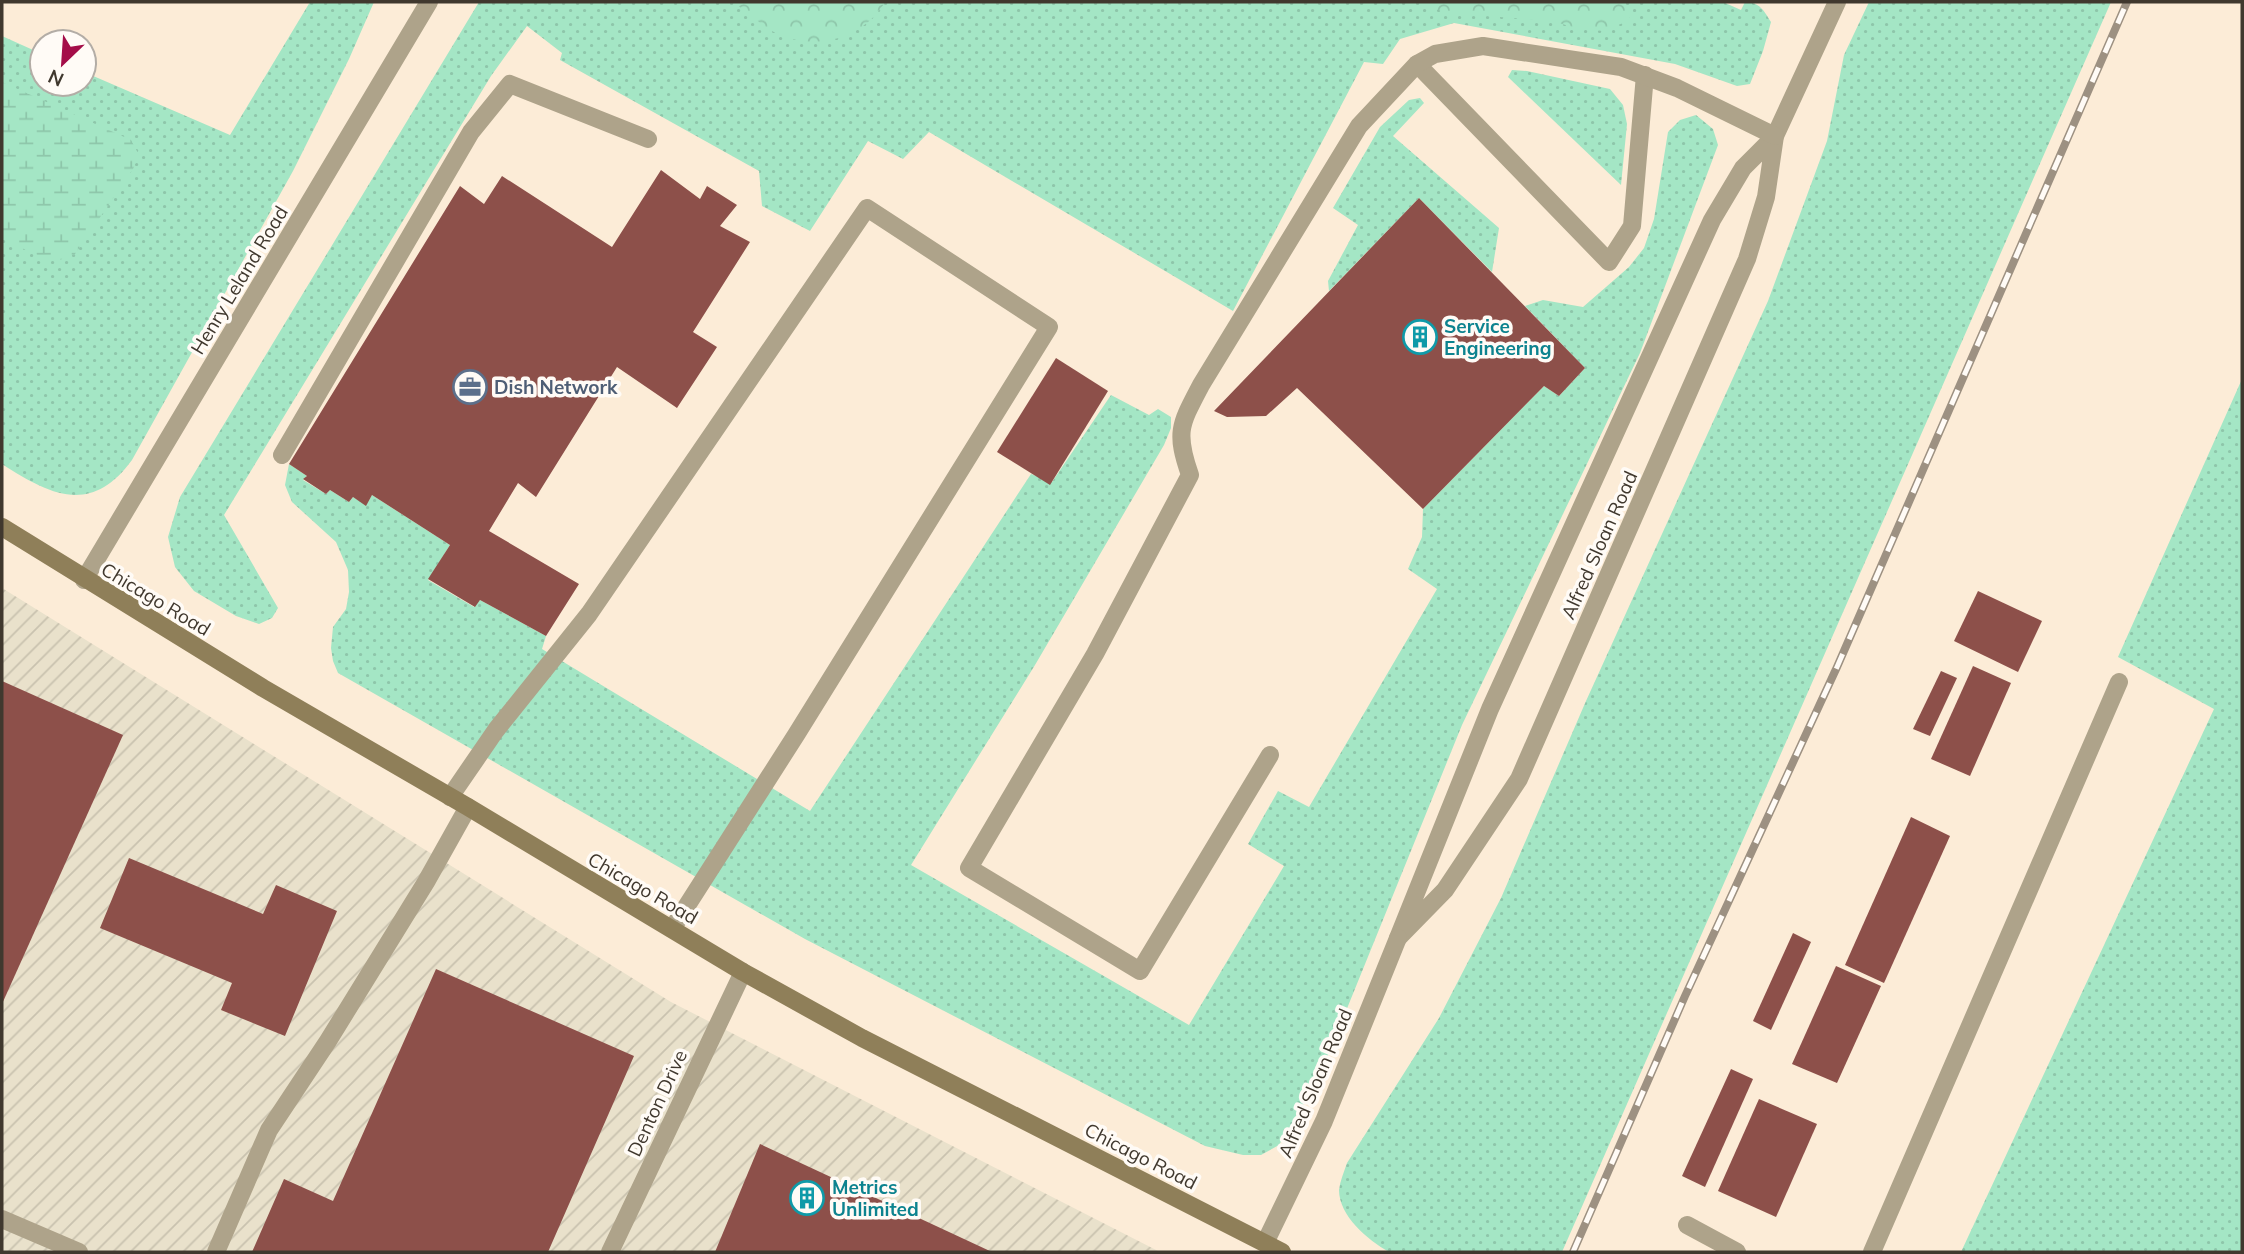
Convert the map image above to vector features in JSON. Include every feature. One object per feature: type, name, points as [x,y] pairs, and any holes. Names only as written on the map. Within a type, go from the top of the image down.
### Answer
[{"type":"main road","name":"Chicago Road","points":[[2,527],[84,580],[743,972],[959,1088],[1282,1252]]},
{"type":"street","name":"Henry Leland Road","points":[[84,580],[429,2]]},
{"type":"street","name":"Alfred Sloan Road","points":[[1398,939],[1445,890],[1519,779],[1747,259],[1766,197],[1775,136],[1837,2]]},
{"type":"street","points":[[1270,755],[1140,971],[969,869],[1095,654],[1190,475],[1180,445],[1184,417],[1359,126],[1417,64],[1435,54],[1483,46],[1620,67],[1645,75],[1775,136]]},
{"type":"street","points":[[1417,64],[1609,262],[1632,226],[1645,75]]},
{"type":"street","points":[[282,455],[471,132],[510,84],[648,139]]},
{"type":"street","name":"Alfred Sloan Road","points":[[1265,1243],[1324,1121],[1490,709],[1712,220],[1743,168],[1775,136]]},
{"type":"street","points":[[450,797],[496,730],[589,614],[867,208],[1049,327],[796,735],[672,929]]},
{"type":"street","points":[[1872,1252],[2119,682]]},
{"type":"street","points":[[216,1252],[269,1130],[412,905],[468,807]]},
{"type":"street","name":"Denton Drive","points":[[610,1252],[743,972]]},
{"type":"street","points":[[2,1219],[79,1252]]},
{"type":"street","points":[[1687,1225],[1737,1252]]},
{"type":"shaded area","points":[[2,588],[671,1002],[1160,1252],[2,1252]]},
{"type":"green space","points":[[310,2],[374,2],[293,171],[132,460],[117,478],[101,489],[70,495],[37,484],[2,464],[2,36],[28,48],[28,98],[98,98],[98,78],[230,135]]},
{"type":"green space","points":[[479,2],[1723,2],[1741,10],[1745,2],[1750,2],[1758,5],[1771,22],[1750,84],[1737,86],[1675,64],[1454,23],[1400,39],[1383,64],[1364,62],[1233,311],[929,132],[903,159],[868,141],[810,231],[762,206],[759,171],[560,60],[562,53],[527,26],[491,76],[224,515],[278,608],[272,618],[259,624],[236,616],[194,591],[175,567],[168,537],[180,497]]},
{"type":"green space","points":[[732,2],[885,2],[876,15],[851,33],[822,41],[806,41],[776,33]]},
{"type":"green space","points":[[1419,2],[1625,2],[1630,20],[1604,31],[1576,28],[1552,21],[1446,13]]},
{"type":"green space","points":[[1869,2],[2111,2],[1562,1252],[1389,1252],[1364,1234],[1344,1209],[1339,1190],[1347,1163],[1439,1018],[1501,898],[1586,701],[1768,301],[1827,141],[1844,55]]},
{"type":"green space","points":[[1512,70],[1610,89],[1623,105],[1627,124],[1621,185],[1508,77]]},
{"type":"green space","points":[[2,82],[28,94],[28,98],[38,98],[131,140],[139,155],[133,169],[75,254],[57,261],[31,253],[2,237]]},
{"type":"green space","points":[[1420,98],[1424,103],[1393,136],[1499,228],[1492,272],[1419,198],[1329,291],[1328,281],[1358,225],[1333,208],[1380,127],[1409,100]]},
{"type":"green space","points":[[1696,115],[1713,129],[1718,145],[1640,353],[1462,725],[1318,1080],[1279,1145],[1261,1155],[1243,1155],[1205,1146],[805,939],[338,673],[333,661],[333,627],[346,609],[349,592],[348,570],[336,542],[292,502],[285,485],[289,464],[307,476],[303,480],[326,494],[330,490],[349,502],[353,497],[366,505],[372,495],[450,545],[428,580],[474,607],[480,600],[546,636],[542,649],[810,811],[1031,474],[1052,482],[1111,395],[1149,415],[1158,409],[1171,417],[1171,428],[1164,445],[1035,665],[911,865],[1189,1025],[1284,866],[1248,844],[1278,791],[1309,807],[1437,589],[1408,569],[1422,537],[1423,509],[1544,386],[1559,396],[1585,368],[1525,306],[1543,300],[1583,307],[1629,267],[1644,248],[1654,219],[1668,132],[1680,120]]},
{"type":"green space","points":[[2242,379],[2242,1252],[1961,1252],[2214,709],[2118,657]]},
{"type":"building","name":"Dish Network","points":[[661,170],[700,199],[707,186],[737,205],[720,226],[750,242],[693,332],[717,347],[677,408],[617,367],[536,497],[518,483],[489,531],[579,584],[546,636],[480,600],[475,607],[428,579],[450,545],[372,495],[366,506],[353,497],[349,502],[330,490],[326,494],[303,479],[307,476],[289,464],[460,186],[484,204],[502,176],[612,247]]},
{"type":"building","name":"Service Engineering","points":[[1419,198],[1585,368],[1559,396],[1544,386],[1423,509],[1297,388],[1266,416],[1227,417],[1214,411]]},
{"type":"building","points":[[1056,358],[1108,391],[1050,485],[997,452]]},
{"type":"building","points":[[1978,591],[2042,621],[2018,672],[1954,641]]},
{"type":"building","points":[[1973,666],[2011,683],[1970,776],[1931,759]]},
{"type":"building","points":[[1941,671],[1957,678],[1930,736],[1913,729]]},
{"type":"building","points":[[2,681],[123,735],[2,1004]]},
{"type":"building","points":[[1911,817],[1950,836],[1884,983],[1845,965]]},
{"type":"building","points":[[129,858],[263,914],[276,885],[337,911],[285,1036],[221,1010],[232,983],[100,928]]},
{"type":"building","points":[[1793,933],[1811,942],[1771,1030],[1753,1021]]},
{"type":"building","points":[[1836,966],[1881,986],[1837,1083],[1792,1064]]},
{"type":"building","points":[[436,969],[634,1056],[548,1252],[252,1252],[284,1179],[333,1201]]},
{"type":"building","points":[[1731,1069],[1753,1079],[1705,1187],[1682,1176]]},
{"type":"building","points":[[1759,1099],[1817,1124],[1776,1217],[1718,1191]]},
{"type":"building","name":"Metrics Unlimited","points":[[760,1144],[992,1252],[715,1252]]},
{"type":"railway","points":[[1573,1252],[1685,996],[1837,667],[2127,2]]},
{"type":"place","name":"Service Engineering","points":[[1420,337]]},
{"type":"place","name":"Dish Network","points":[[470,387]]},
{"type":"place","name":"Metrics Unlimited","points":[[807,1198]]}]
